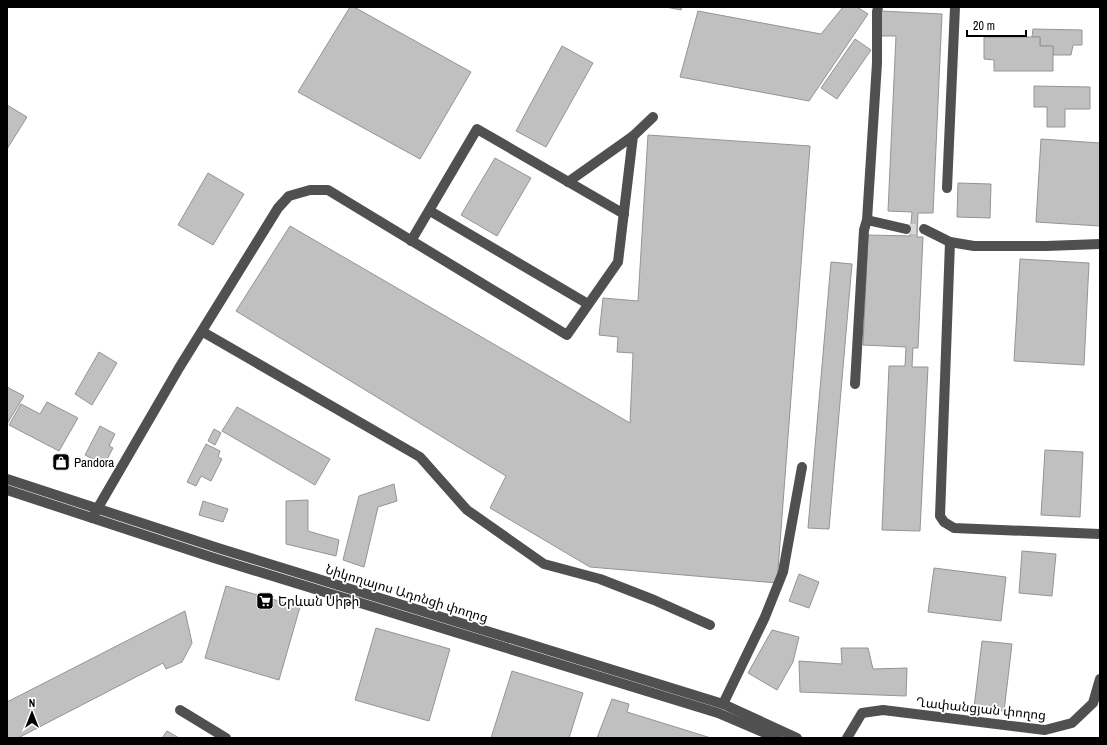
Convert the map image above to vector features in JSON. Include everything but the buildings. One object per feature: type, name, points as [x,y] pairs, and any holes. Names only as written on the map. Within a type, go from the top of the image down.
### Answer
[{"type":"street","points":[[855,384],[864,230],[867,220],[878,7]]},
{"type":"street","points":[[947,188],[955,7]]},
{"type":"street","points":[[568,182],[634,136],[653,117]]},
{"type":"street","points":[[411,240],[430,211],[476,129],[624,214]]},
{"type":"street","points":[[94,514],[179,368],[203,332],[278,208],[289,196],[310,190],[328,190],[567,335],[618,262],[634,136]]},
{"type":"street","points":[[430,211],[588,304]]},
{"type":"street","points":[[867,220],[906,229]]},
{"type":"street","points":[[924,230],[950,242],[974,246],[1100,244]]},
{"type":"street","points":[[950,242],[940,516],[944,522],[954,528],[1100,534]]},
{"type":"street","points":[[203,332],[420,457],[467,510],[544,564],[600,579],[654,600],[710,625]]},
{"type":"street","points":[[723,704],[765,617],[783,572],[802,467]]},
{"type":"street","name":"Նիկողայոս Ադոնցի փողոց","points":[[7,479],[94,514]]},
{"type":"street","name":"Նիկողայոս Ադոնցի փողոց","points":[[7,490],[94,514],[718,712],[777,738]]},
{"type":"street","name":"Նիկողայոս Ադոնցի փողոց","points":[[216,553],[723,704],[797,738]]},
{"type":"street","name":"Ղափանցյան փողոց","points":[[847,738],[862,714],[883,710],[1045,730],[1072,723],[1083,713],[1093,703],[1100,679]]},
{"type":"street","points":[[180,710],[226,738]]},
{"type":"tunnel","points":[[906,229],[924,229]]},
{"type":"place","name":"Pandora","points":[[61,462]]},
{"type":"place","name":"Երևան Սիթի","points":[[265,601]]}]
